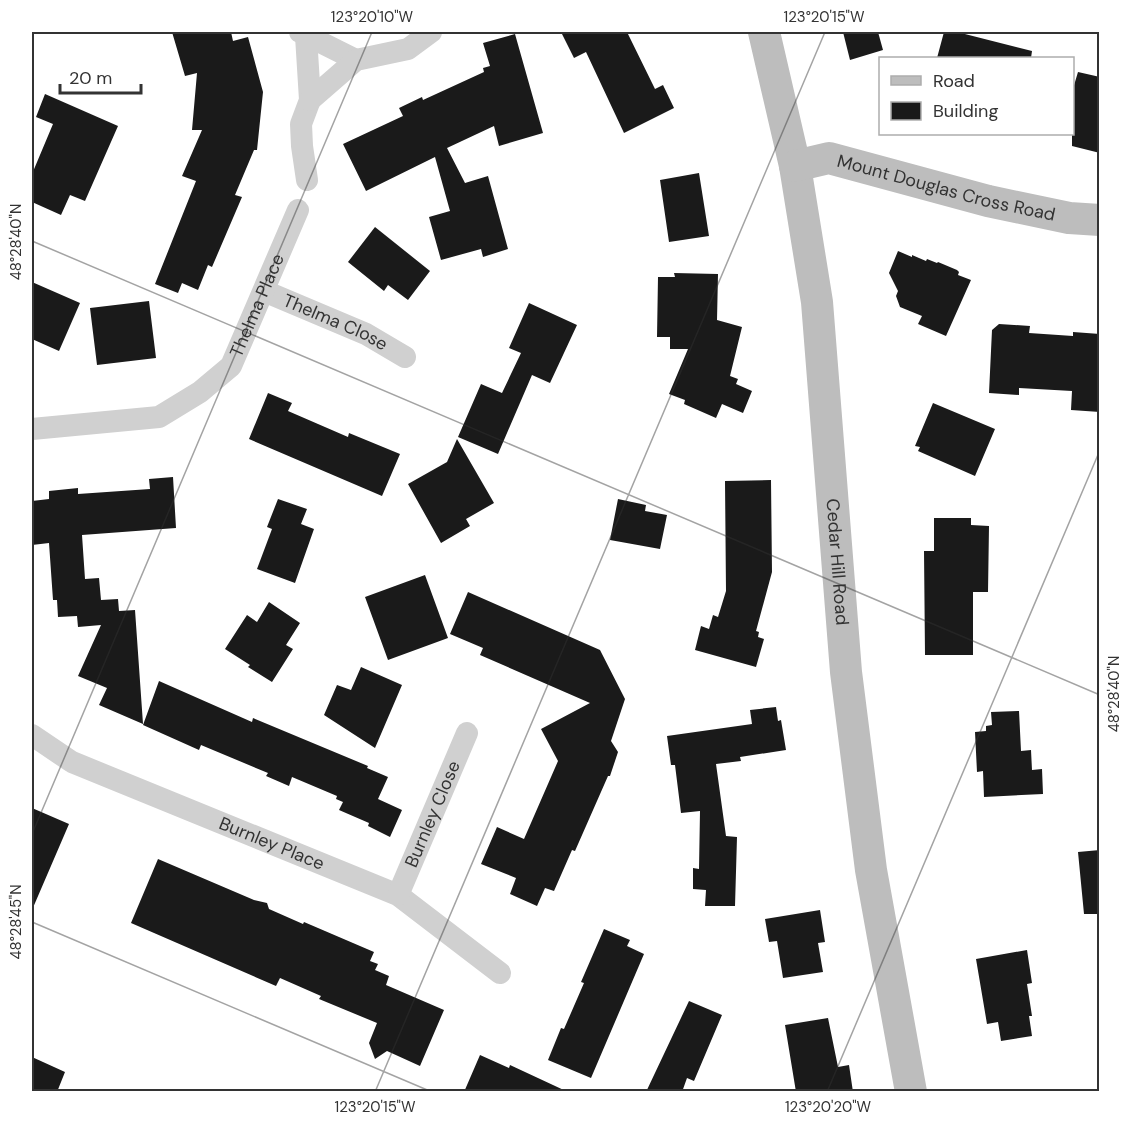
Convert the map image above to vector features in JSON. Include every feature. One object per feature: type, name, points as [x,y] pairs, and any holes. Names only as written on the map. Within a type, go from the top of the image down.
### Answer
[{"type":"street","points":[[310,100],[356,60],[408,49],[431,32]]},
{"type":"street","name":"Cedar Hill Road","points":[[764,32],[795,166],[817,302],[846,672],[869,859],[911,1092]]},
{"type":"street","points":[[303,33],[356,60]]},
{"type":"street","points":[[303,33],[310,100],[301,124],[307,180]]},
{"type":"street","name":"Mount Douglas Cross Road","points":[[795,166],[829,158],[988,201],[1069,218],[1100,220]]},
{"type":"street","name":"Thelma Place","points":[[32,429],[159,417],[200,392],[231,366],[298,210]]},
{"type":"street","name":"Thelma Close","points":[[264,291],[366,334],[405,357]]},
{"type":"street","name":"Burnley Close","points":[[398,895],[467,733]]},
{"type":"street","name":"Burnley Place","points":[[32,735],[72,762],[398,895],[500,973]]},
{"type":"building","points":[[172,32],[231,32],[233,41],[248,37],[263,92],[257,150],[254,150],[235,195],[242,197],[212,267],[208,265],[198,290],[182,283],[178,293],[155,284],[196,181],[182,176],[202,130],[192,130],[197,73],[185,76]]},
{"type":"building","points":[[561,32],[627,32],[655,89],[663,85],[674,108],[624,133],[586,52],[574,58]]},
{"type":"building","points":[[843,32],[878,32],[883,50],[850,60]]},
{"type":"building","points":[[944,32],[957,32],[1032,51],[1031,57],[937,57]]},
{"type":"building","points":[[515,34],[543,133],[499,146],[494,126],[447,148],[465,183],[488,176],[508,249],[483,257],[481,249],[441,260],[429,217],[450,211],[435,157],[366,191],[343,144],[403,116],[399,108],[422,97],[423,100],[484,72],[483,68],[490,66],[483,43]]},
{"type":"building","points":[[1078,72],[1100,77],[1100,153],[1072,146],[1074,85]]},
{"type":"building","points":[[45,94],[118,126],[85,201],[70,195],[61,215],[32,202],[32,174],[53,124],[36,117]]},
{"type":"building","points":[[699,173],[709,236],[669,242],[660,180]]},
{"type":"building","points":[[375,227],[430,271],[408,300],[388,285],[384,291],[348,262]]},
{"type":"building","points":[[898,251],[926,261],[927,259],[938,262],[957,270],[958,275],[971,280],[946,336],[918,324],[922,316],[900,307],[896,296],[898,291],[889,273]]},
{"type":"building","points":[[674,273],[718,274],[717,320],[742,327],[730,376],[738,379],[736,384],[752,391],[743,413],[722,404],[716,418],[684,404],[685,400],[669,394],[688,349],[670,349],[670,337],[657,337],[658,277],[675,277]]},
{"type":"building","points":[[32,282],[80,303],[59,351],[32,339]]},
{"type":"building","points":[[149,301],[156,358],[97,365],[90,308]]},
{"type":"building","points":[[529,303],[577,325],[550,383],[532,375],[498,454],[458,437],[481,384],[502,393],[521,353],[509,348]]},
{"type":"building","points":[[999,324],[1030,326],[1029,333],[1073,336],[1073,332],[1100,334],[1100,412],[1071,410],[1072,391],[1019,388],[1019,395],[989,393],[992,330]]},
{"type":"building","points":[[268,393],[292,403],[288,411],[348,437],[349,433],[400,454],[382,496],[249,439]]},
{"type":"building","points":[[933,403],[995,429],[975,476],[918,451],[920,447],[915,446]]},
{"type":"building","points":[[457,439],[494,503],[466,519],[470,526],[441,543],[408,484],[447,462]]},
{"type":"building","points":[[173,477],[176,528],[82,535],[85,579],[99,578],[101,600],[118,599],[119,611],[135,610],[143,724],[99,705],[107,688],[78,676],[101,625],[78,627],[77,616],[58,617],[57,600],[53,600],[49,543],[32,545],[32,501],[49,499],[49,491],[78,488],[78,494],[150,489],[149,479]]},
{"type":"building","points":[[771,480],[772,572],[756,631],[759,632],[758,637],[764,639],[756,667],[695,650],[701,626],[709,629],[713,615],[718,617],[726,591],[725,481]]},
{"type":"building","points":[[278,499],[307,509],[301,524],[314,529],[295,583],[257,569],[272,529],[267,527]]},
{"type":"building","points":[[618,499],[646,505],[645,511],[667,515],[660,549],[610,540]]},
{"type":"building","points":[[934,518],[971,518],[971,525],[989,526],[988,592],[973,592],[973,655],[925,655],[924,551],[934,551]]},
{"type":"building","points":[[425,575],[448,638],[388,660],[365,597]]},
{"type":"building","points":[[468,592],[600,650],[625,699],[611,741],[618,752],[610,776],[554,891],[545,888],[537,906],[510,894],[516,878],[481,864],[497,827],[524,839],[558,761],[541,729],[590,703],[480,655],[483,648],[450,634]]},
{"type":"building","points":[[269,602],[300,623],[286,645],[293,649],[272,682],[225,649],[247,615],[257,622]]},
{"type":"building","points":[[361,667],[402,685],[375,748],[324,715],[337,685],[351,690]]},
{"type":"building","points":[[159,681],[252,722],[253,718],[368,766],[367,768],[388,777],[378,799],[402,810],[390,837],[368,826],[369,823],[339,810],[343,802],[336,799],[337,796],[292,777],[289,786],[266,776],[268,773],[201,745],[199,750],[143,725]]},
{"type":"building","points":[[776,707],[778,721],[781,720],[786,750],[740,757],[741,761],[716,764],[726,836],[737,837],[735,906],[705,906],[706,890],[693,889],[693,868],[699,869],[700,811],[681,813],[675,765],[671,765],[667,736],[752,724],[750,710]]},
{"type":"building","points":[[1019,711],[1021,751],[1031,750],[1032,770],[1042,769],[1043,794],[984,797],[983,771],[977,772],[975,732],[986,731],[986,726],[992,725],[991,712]]},
{"type":"building","points":[[32,808],[69,824],[32,910]]},
{"type":"building","points":[[1100,850],[1100,914],[1084,914],[1078,852]]},
{"type":"building","points":[[158,859],[254,900],[267,903],[269,909],[374,952],[370,961],[378,964],[375,970],[389,976],[386,985],[444,1010],[420,1066],[387,1051],[375,1059],[369,1043],[377,1023],[319,999],[321,996],[280,978],[276,986],[131,923]]},
{"type":"building","points":[[820,910],[825,942],[818,943],[823,972],[783,978],[777,941],[769,942],[765,919]]},
{"type":"building","points":[[604,929],[630,940],[627,946],[644,954],[591,1078],[548,1060],[584,983],[581,982]]},
{"type":"building","points":[[1027,950],[1032,983],[1027,984],[1032,1016],[1029,1016],[1032,1036],[1001,1041],[998,1022],[987,1024],[976,959]]},
{"type":"building","points":[[689,1001],[722,1015],[694,1081],[687,1078],[682,1092],[646,1092]]},
{"type":"building","points":[[828,1018],[838,1067],[849,1065],[853,1092],[796,1092],[785,1025]]},
{"type":"building","points":[[480,1055],[509,1068],[510,1065],[568,1092],[464,1092]]},
{"type":"building","points":[[32,1057],[65,1072],[57,1092],[32,1092]]}]
